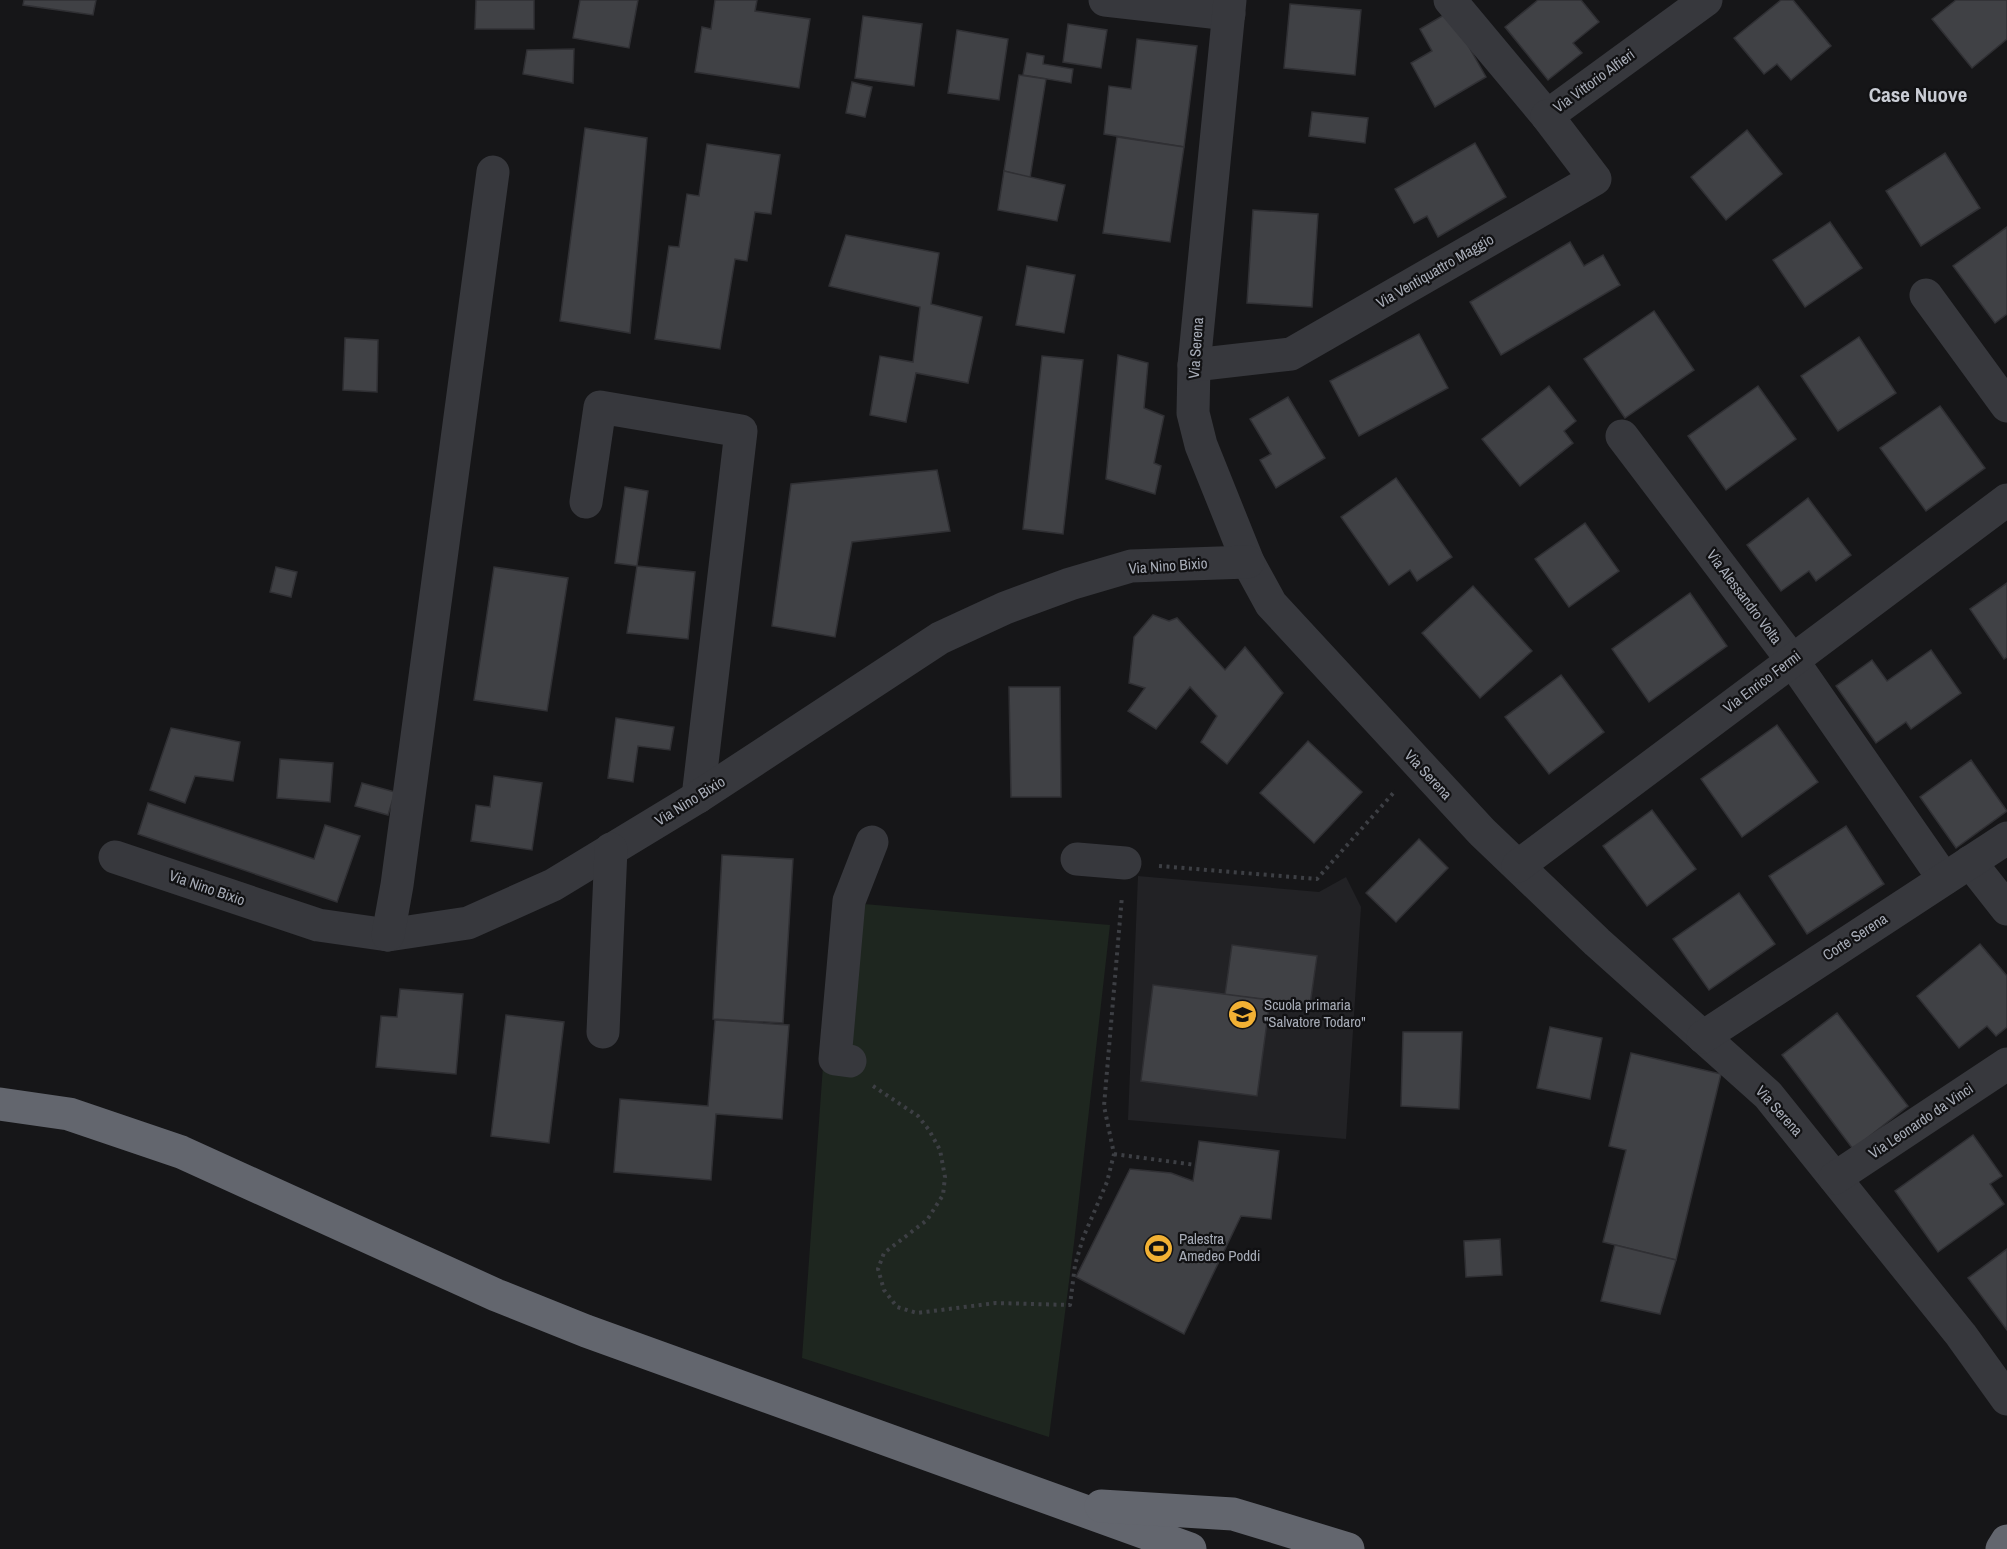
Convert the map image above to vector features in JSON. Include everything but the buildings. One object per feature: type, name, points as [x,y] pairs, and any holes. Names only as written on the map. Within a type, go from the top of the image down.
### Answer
[{"type":"highway","points":[[0,1104],[69,1114],[181,1152],[496,1294],[586,1331],[1190,1549]]},
{"type":"highway","points":[[1063,1504],[1127,1549]]},
{"type":"highway","points":[[1063,1504],[1163,1549]]},
{"type":"highway","points":[[1063,1504],[1233,1514],[1348,1549]]},
{"type":"highway","points":[[2002,1549],[2007,1541]]},
{"type":"street","points":[[1105,0],[1229,7]]},
{"type":"street","name":"Via Vittorio Alfieri","points":[[1450,0],[1547,116],[1706,0]]},
{"type":"street","name":"Via Serena","points":[[1229,7],[1194,365],[1193,413],[1201,445],[1248,562],[1271,604],[1482,832],[1597,942],[1768,1095],[1961,1335],[2007,1399]]},
{"type":"street","name":"Via Ventiquattro Maggio","points":[[1194,365],[1291,354],[1595,179],[1547,116]]},
{"type":"street","points":[[388,935],[397,885],[493,172]]},
{"type":"street","points":[[1926,295],[2007,406]]},
{"type":"street","points":[[586,502],[600,407],[741,431],[698,796]]},
{"type":"street","name":"Via Alessandro Volta","points":[[1622,436],[1792,660],[1957,871],[2007,909]]},
{"type":"street","name":"Via Enrico Fermi","points":[[1518,866],[2007,500]]},
{"type":"street","name":"Via Nino Bixio","points":[[115,857],[318,926],[388,935],[468,923],[553,885],[698,796],[940,638],[1005,609],[1070,584],[1131,566],[1248,562]]},
{"type":"street","name":"Corte Serena","points":[[1703,1037],[2007,838]]},
{"type":"street","points":[[850,1061],[835,1059],[849,902],[872,842]]},
{"type":"street","points":[[603,1032],[611,849]]},
{"type":"street","points":[[1077,859],[1125,863]]},
{"type":"street","name":"Via Leonardo da Vinci","points":[[1836,1178],[2007,1064]]},
{"type":"path","points":[[850,1061],[864,1079],[918,1116],[940,1150],[945,1177],[943,1195],[927,1220],[884,1253],[878,1269],[884,1290],[897,1307],[917,1313],[996,1303],[1070,1305],[1075,1265],[1083,1238],[1107,1182],[1114,1154],[1104,1106],[1125,863],[1317,879],[1418,765]]},
{"type":"path","points":[[1114,1154],[1196,1165]]},
{"type":"shaded area","name":"Scuola primaria \"Salvatore Todaro\"","points":[[1138,876],[1319,892],[1346,877],[1361,907],[1346,1139],[1128,1120]]},
{"type":"shaded area","points":[[835,899],[864,904],[1110,925],[1074,1243],[1049,1437],[802,1358]]},
{"type":"place","name":"Scuola primaria \"Salvatore Todaro\"","points":[[1243,1014]]},
{"type":"place","name":"Palestra Amedeo Poddi","points":[[1158,1248]]},
{"type":"district","name":"Case Nuove","points":[[1918,95]]}]
